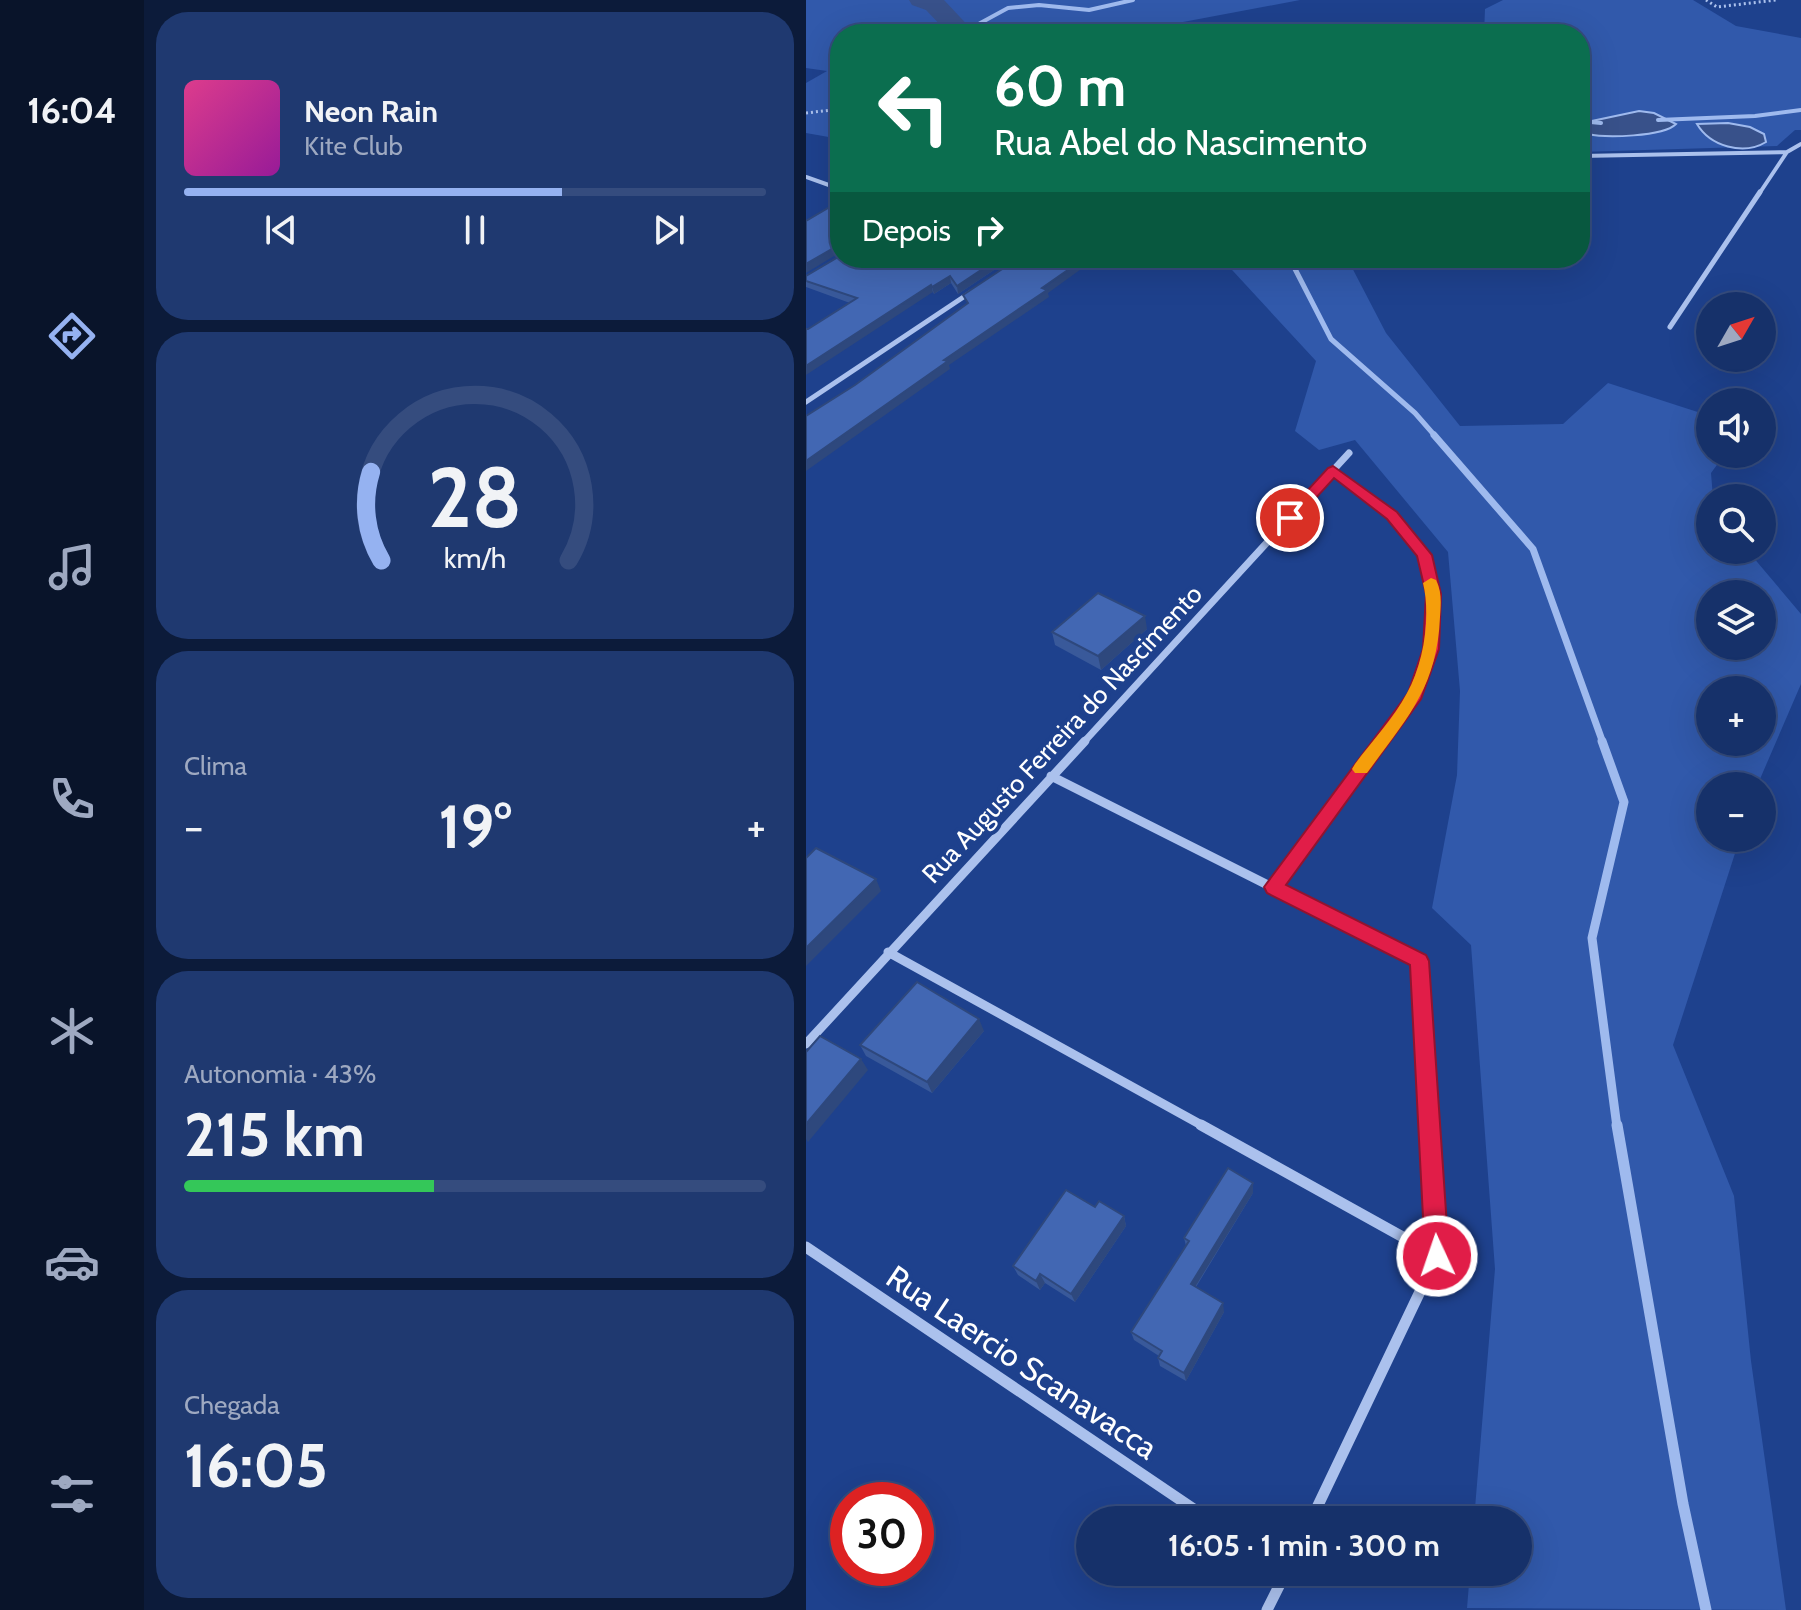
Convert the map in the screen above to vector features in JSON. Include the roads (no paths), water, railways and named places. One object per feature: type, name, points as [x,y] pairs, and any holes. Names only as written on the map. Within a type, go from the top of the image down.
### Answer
[{"type":"street","points":[[1670,327],[1787,152],[1801,144]]},
{"type":"street","points":[[1590,156],[1787,152]]},
{"type":"street","points":[[806,177],[830,185]]},
{"type":"street","points":[[806,188],[818,181]]},
{"type":"street","points":[[806,402],[983,283]]},
{"type":"street","name":"Rua Augusto Ferreira do Nascimento","points":[[806,1044],[1349,453]]},
{"type":"street","points":[[1274,887],[1415,695],[1431,649],[1433,594],[1424,555],[1392,516],[1333,471]]},
{"type":"street","points":[[1051,776],[1419,961],[1437,1256],[1318,1506]]},
{"type":"street","points":[[888,952],[1437,1256]]},
{"type":"street","name":"Rua Laercio Scanavacca","points":[[806,1247],[1189,1506]]},
{"type":"street","points":[[1267,1610],[1279,1586]]},
{"type":"waterway","points":[[921,0],[935,5],[953,24]]},
{"type":"waterway","points":[[979,24],[1008,8],[1039,5],[1089,10],[1133,0]]},
{"type":"waterway","points":[[1658,120],[1755,116],[1801,110]]},
{"type":"waterway","points":[[1590,122],[1601,123]]},
{"type":"waterway","points":[[1295,268],[1331,339],[1415,413],[1436,437]]},
{"type":"waterway","points":[[1434,435],[1533,549],[1603,743]]},
{"type":"waterway","points":[[1602,741],[1624,802],[1592,938],[1617,1127]]},
{"type":"waterway","points":[[1617,1125],[1683,1504],[1706,1610]]}]
